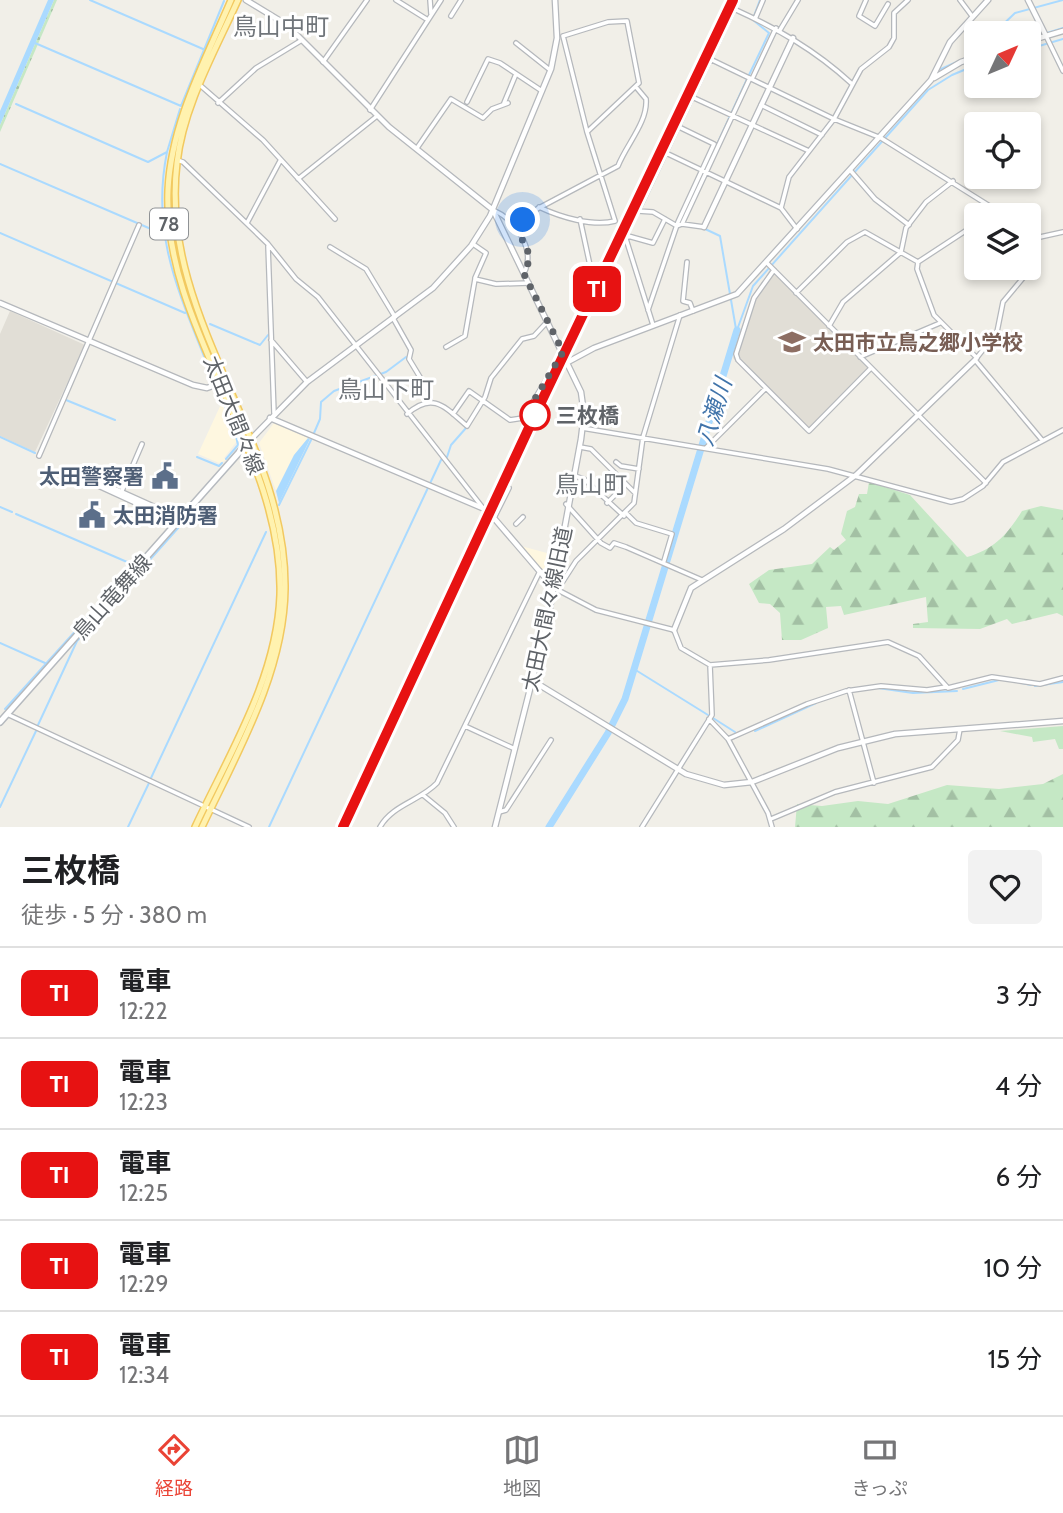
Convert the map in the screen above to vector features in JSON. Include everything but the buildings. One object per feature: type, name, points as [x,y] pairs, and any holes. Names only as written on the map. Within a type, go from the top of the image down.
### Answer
[{"type":"main road","name":"太田大間々線","points":[[195,827],[263,691],[279,646],[285,576],[281,536],[263,470],[221,383],[174,256],[168,190],[179,127],[231,0]]},
{"type":"main road","name":"太田大間々線","points":[[238,0],[182,136],[177,160],[174,219],[183,268],[249,442]]},
{"type":"main road","name":"鳥山竜舞線","points":[[0,722],[249,442]]},
{"type":"main road","name":"太田大間々線","points":[[202,827],[207,807]]},
{"type":"street","points":[[246,0],[287,25],[370,110],[515,229],[529,249],[530,262],[524,274]]},
{"type":"street","points":[[324,62],[367,0]]},
{"type":"street","points":[[396,0],[428,20]]},
{"type":"street","points":[[430,0],[431,14]]},
{"type":"street","points":[[370,110],[441,0]]},
{"type":"street","points":[[451,16],[461,0]]},
{"type":"street","points":[[540,207],[552,214],[604,224],[615,222],[560,37],[555,0]]},
{"type":"street","points":[[755,19],[763,0]]},
{"type":"street","points":[[703,171],[778,29],[799,0]]},
{"type":"street","points":[[781,208],[789,177],[834,118],[851,83],[861,69],[889,47],[894,38],[894,13],[886,2],[875,26],[859,16],[866,0]]},
{"type":"street","points":[[894,13],[908,0]]},
{"type":"street","points":[[960,0],[972,16]]},
{"type":"street","points":[[871,369],[809,431],[736,357],[754,298],[770,266],[797,229],[882,138],[931,80],[950,42],[988,0]]},
{"type":"street","points":[[1027,0],[1063,71]]},
{"type":"street","points":[[793,38],[704,227],[679,225],[653,212],[638,211],[734,9],[778,29],[793,38],[820,55],[851,83]]},
{"type":"street","points":[[560,37],[608,22],[627,21],[639,83],[587,132]]},
{"type":"street","points":[[1041,41],[1048,41],[1063,31]]},
{"type":"street","points":[[249,442],[307,382],[433,288],[473,244],[493,210],[542,91],[560,37]]},
{"type":"street","points":[[218,103],[256,68],[302,40]]},
{"type":"street","points":[[516,43],[550,70]]},
{"type":"street","points":[[467,102],[488,59],[497,61],[542,91]]},
{"type":"street","points":[[710,59],[882,138],[985,203]]},
{"type":"street","points":[[931,80],[964,61]]},
{"type":"street","points":[[417,148],[451,99],[484,118],[492,108],[506,103],[516,74]]},
{"type":"street","points":[[201,86],[263,140],[335,219]]},
{"type":"street","points":[[515,229],[540,207],[600,178],[619,165],[621,153],[644,116],[646,99],[636,87]]},
{"type":"street","points":[[692,97],[809,151]]},
{"type":"street","points":[[761,105],[822,135]]},
{"type":"street","points":[[298,179],[377,116]]},
{"type":"street","points":[[648,310],[679,225],[714,144],[678,127]]},
{"type":"street","points":[[666,153],[781,208],[797,229]]},
{"type":"street","points":[[177,160],[183,162],[247,223],[296,279],[318,297],[483,508],[556,589],[596,610],[674,630]]},
{"type":"street","points":[[247,223],[280,161]]},
{"type":"street","points":[[850,170],[875,199],[909,225]]},
{"type":"street","points":[[829,326],[842,303],[901,252],[909,225],[929,199],[953,181]]},
{"type":"street","name":"太田大間々線旧道","points":[[493,210],[581,392],[582,428],[556,589],[495,827]]},
{"type":"street","points":[[580,219],[591,271]]},
{"type":"street","points":[[653,325],[626,239],[628,236],[653,243],[665,219]]},
{"type":"street","points":[[39,456],[139,225]]},
{"type":"street","points":[[796,293],[847,242],[864,232],[918,262]]},
{"type":"street","points":[[964,232],[918,262],[917,269],[927,299],[940,323],[976,359],[1042,440]]},
{"type":"street","points":[[1041,235],[1063,232]]},
{"type":"street","points":[[268,244],[272,416]]},
{"type":"street","points":[[446,347],[465,336],[475,279],[486,253],[473,244]]},
{"type":"street","points":[[330,247],[366,269],[411,350],[409,359],[429,392],[430,401]]},
{"type":"street","points":[[687,262],[683,301],[690,303],[693,311]]},
{"type":"street","points":[[770,266],[986,483]]},
{"type":"street","points":[[568,362],[653,325],[737,295],[770,266]]},
{"type":"street","points":[[475,279],[496,284],[529,283]]},
{"type":"street","points":[[946,687],[919,656],[888,642],[769,660],[710,665],[685,651],[677,642],[674,630],[686,593],[702,580],[775,535],[856,475],[976,359],[997,332],[1003,302],[1021,280]]},
{"type":"street","points":[[0,303],[193,385],[205,388],[221,383]]},
{"type":"street","points":[[556,589],[576,561],[625,515],[634,503],[643,438],[680,316]]},
{"type":"street","points":[[407,414],[421,402],[430,401],[453,414],[467,426],[483,400],[491,378],[504,366],[522,339],[534,336],[547,322]]},
{"type":"street","points":[[860,357],[940,323]]},
{"type":"street","points":[[271,340],[307,382]]},
{"type":"street","points":[[453,414],[468,391],[510,420],[523,418],[563,352]]},
{"type":"street","points":[[703,448],[766,388]]},
{"type":"street","points":[[272,416],[483,508]]},
{"type":"street","points":[[582,428],[856,475],[951,502],[963,499],[986,483],[1003,462],[1063,430]]},
{"type":"street","points":[[121,494],[142,444]]},
{"type":"street","points":[[580,447],[591,449],[635,493]]},
{"type":"street","points":[[617,462],[621,466],[639,469]]},
{"type":"street","points":[[121,494],[81,474],[179,521]]},
{"type":"street","points":[[575,476],[584,479],[607,503],[636,523],[672,534],[666,562]]},
{"type":"street","points":[[494,518],[509,488]]},
{"type":"street","points":[[607,503],[620,491]]},
{"type":"street","points":[[568,505],[598,540],[610,548],[614,543],[666,562],[702,580]]},
{"type":"street","points":[[516,524],[523,517]]},
{"type":"street","points":[[380,827],[392,811],[423,795],[440,778],[540,571]]},
{"type":"street","points":[[642,827],[709,719],[713,699],[710,665]]},
{"type":"street","points":[[728,739],[807,704],[849,690],[881,686],[927,690],[959,688],[992,677],[1040,684],[1063,678]]},
{"type":"street","points":[[533,681],[678,769],[716,784],[752,782],[863,741],[895,734],[1062,721]]},
{"type":"street","points":[[849,690],[874,783]]},
{"type":"street","points":[[0,712],[249,827]]},
{"type":"street","points":[[709,719],[728,739],[771,819],[772,827]]},
{"type":"street","points":[[464,726],[515,748]]},
{"type":"street","points":[[771,819],[835,792],[932,767],[958,740],[960,729]]},
{"type":"street","points":[[499,812],[506,810],[551,740]]},
{"type":"street","points":[[423,795],[445,813],[454,827]]},
{"type":"shaded area","name":"太田市立鳥之郷小学校","points":[[771,267],[871,369],[809,431],[733,358],[754,298]]},
{"type":"shaded area","points":[[10,311],[85,345],[35,452],[0,436],[0,334]]},
{"type":"shaded area","points":[[222,402],[237,441],[224,458],[226,460],[219,463],[198,454]]},
{"type":"shaded area","points":[[274,423],[308,438],[294,455],[276,491],[259,443]]},
{"type":"shaded area","points":[[521,546],[558,556],[554,582],[552,582]]},
{"type":"green space","points":[[54,0],[57,0],[0,132],[0,125]]},
{"type":"green space","points":[[869,482],[910,495],[967,557],[985,550],[1000,539],[1022,511],[1041,506],[1063,510],[1063,616],[1057,613],[1012,624],[1007,619],[980,629],[913,628],[913,624],[928,622],[926,597],[844,615],[841,606],[826,607],[828,628],[801,640],[782,640],[780,613],[770,604],[759,603],[749,584],[769,570],[812,564],[830,547],[834,550],[846,540],[841,534],[847,511],[855,507],[859,494],[867,494]]},
{"type":"green space","points":[[1063,726],[1063,749],[1059,749],[1055,739],[1033,742],[1032,737],[1000,731]]},
{"type":"green space","points":[[1063,774],[1063,827],[795,827],[797,804],[822,806],[858,801],[888,804],[947,785],[999,789],[1043,784]]},
{"type":"water","points":[[48,0],[54,0],[0,125],[0,111]]},
{"type":"water","points":[[308,438],[310,439],[279,503],[276,491],[294,455]]},
{"type":"waterway","points":[[90,0],[203,49]]},
{"type":"waterway","points":[[754,16],[760,0]]},
{"type":"waterway","points":[[1007,21],[1015,13],[1063,0]]},
{"type":"waterway","points":[[35,43],[181,106],[224,1]]},
{"type":"waterway","points":[[749,75],[769,33],[753,20]]},
{"type":"waterway","points":[[1047,33],[1063,28]]},
{"type":"waterway","name":"八瀬川","points":[[1041,45],[1063,39]]},
{"type":"waterway","points":[[941,69],[959,61]]},
{"type":"waterway","name":"八瀬川","points":[[737,330],[753,286],[928,90],[964,70]]},
{"type":"waterway","points":[[681,223],[747,79]]},
{"type":"waterway","points":[[16,104],[148,162],[167,152],[180,109]]},
{"type":"waterway","points":[[167,152],[163,184],[166,243],[181,298],[214,382]]},
{"type":"waterway","points":[[0,164],[151,229]]},
{"type":"waterway","points":[[703,228],[720,236],[736,329]]},
{"type":"waterway","points":[[0,233],[185,313]]},
{"type":"waterway","points":[[210,324],[260,345],[268,335]]},
{"type":"waterway","name":"八瀬川","points":[[549,827],[608,733],[625,699],[737,330]]},
{"type":"waterway","points":[[314,433],[320,419],[321,402],[334,391],[386,372],[406,357]]},
{"type":"waterway","points":[[66,400],[115,420]]},
{"type":"waterway","points":[[223,402],[233,428]]},
{"type":"waterway","points":[[269,827],[441,460],[447,457],[451,445],[466,428]]},
{"type":"waterway","points":[[226,459],[238,445],[235,432]]},
{"type":"waterway","points":[[0,437],[35,453]]},
{"type":"waterway","points":[[279,505],[311,440]]},
{"type":"waterway","points":[[197,457],[219,466],[222,463]]},
{"type":"waterway","points":[[0,507],[12,512]]},
{"type":"waterway","points":[[16,514],[134,565],[131,569]]},
{"type":"waterway","points":[[138,573],[187,518]]},
{"type":"waterway","points":[[151,778],[266,532]]},
{"type":"waterway","points":[[109,593],[129,571]]},
{"type":"waterway","points":[[38,725],[77,641],[135,577]]},
{"type":"waterway","points":[[93,612],[108,594]]},
{"type":"waterway","points":[[5,709],[89,616]]},
{"type":"waterway","points":[[0,643],[45,663]]},
{"type":"waterway","points":[[634,669],[708,715]]},
{"type":"waterway","points":[[963,689],[999,680]]},
{"type":"waterway","points":[[1035,686],[1063,682]]},
{"type":"waterway","points":[[1022,683],[1031,685]]},
{"type":"waterway","points":[[878,688],[913,693],[957,691]]},
{"type":"waterway","points":[[755,731],[816,703]]},
{"type":"waterway","points":[[713,718],[735,732]]},
{"type":"waterway","points":[[0,807],[36,731]]},
{"type":"waterway","points":[[128,827],[149,783]]},
{"type":"railway","points":[[343,827],[534,417],[733,0]]},
{"type":"train","name":"TI","points":[[343,827],[505,485],[534,417],[733,0]]},
{"type":"place","name":"太田市立鳥之郷小学校","points":[[792,342]]},
{"type":"place","name":"三枚橋","points":[[535,415]]},
{"type":"place","name":"太田警察署","points":[[165,476]]},
{"type":"place","name":"太田消防署","points":[[92,515]]},
{"type":"district","name":"鳥山中町","points":[[281,26]]},
{"type":"district","name":"鳥山下町","points":[[386,389]]},
{"type":"district","name":"鳥山町","points":[[591,484]]},
{"type":"route","points":[[523,220],[515,229],[529,249],[530,262],[524,274],[563,352],[527,412],[535,415]]}]
